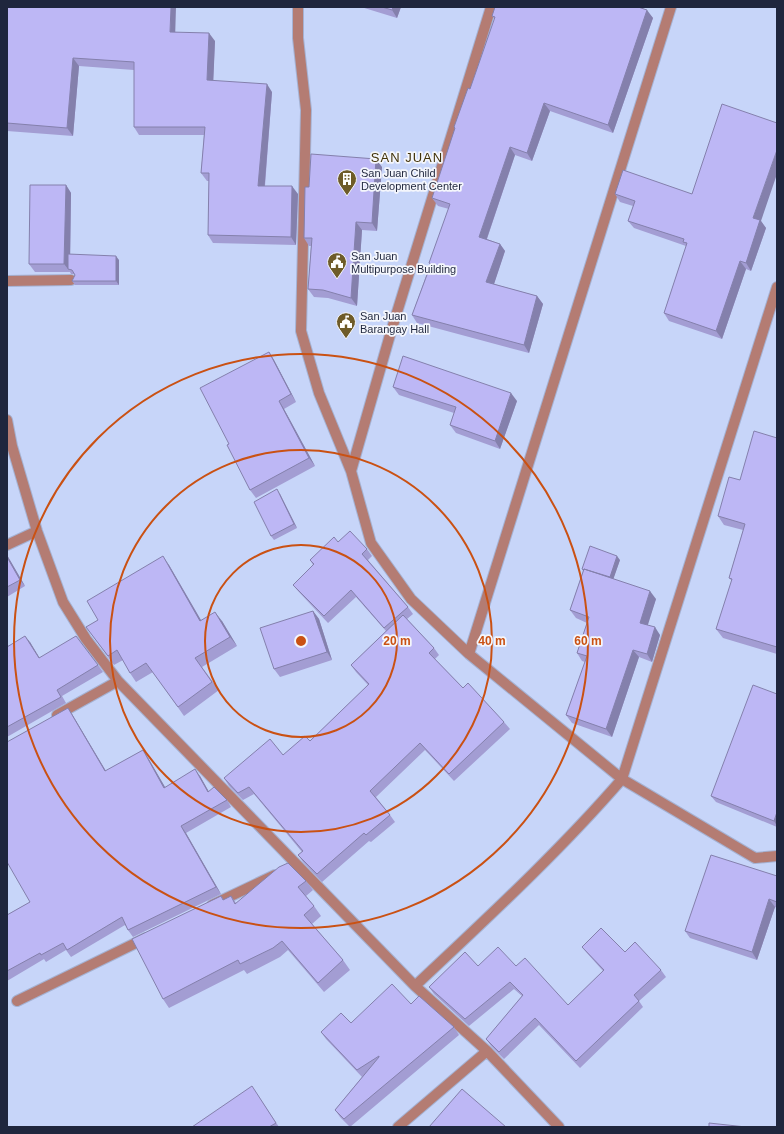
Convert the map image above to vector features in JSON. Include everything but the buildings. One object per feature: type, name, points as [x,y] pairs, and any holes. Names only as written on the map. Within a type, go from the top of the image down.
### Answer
[{"type":"street","points":[[298,7],[298,38],[306,110],[301,331],[319,393],[351,471],[371,543],[411,599],[469,654],[622,779],[755,858],[777,856]]},
{"type":"street","points":[[351,471],[390,335],[492,7]]},
{"type":"street","points":[[469,654],[671,7]]},
{"type":"street","points":[[7,281],[71,280]]},
{"type":"street","points":[[415,986],[512,894],[590,816],[622,779],[777,287]]},
{"type":"street","points":[[7,420],[12,446],[37,531],[62,602],[86,639],[118,681],[290,868],[415,986],[487,1051],[559,1127]]},
{"type":"street","points":[[7,545],[37,531]]},
{"type":"street","points":[[49,720],[118,681]]},
{"type":"street","points":[[204,910],[290,868]]},
{"type":"street","points":[[17,1001],[153,934]]},
{"type":"street","points":[[398,1127],[487,1051]]},
{"type":"place","name":"San Juan Child Development Center","points":[[347,196]]},
{"type":"place","name":"San Juan Multipurpose Building","points":[[337,279]]},
{"type":"place","name":"San Juan Barangay Hall","points":[[346,339]]},
{"type":"district","name":"SAN JUAN","points":[[407,157]]}]
